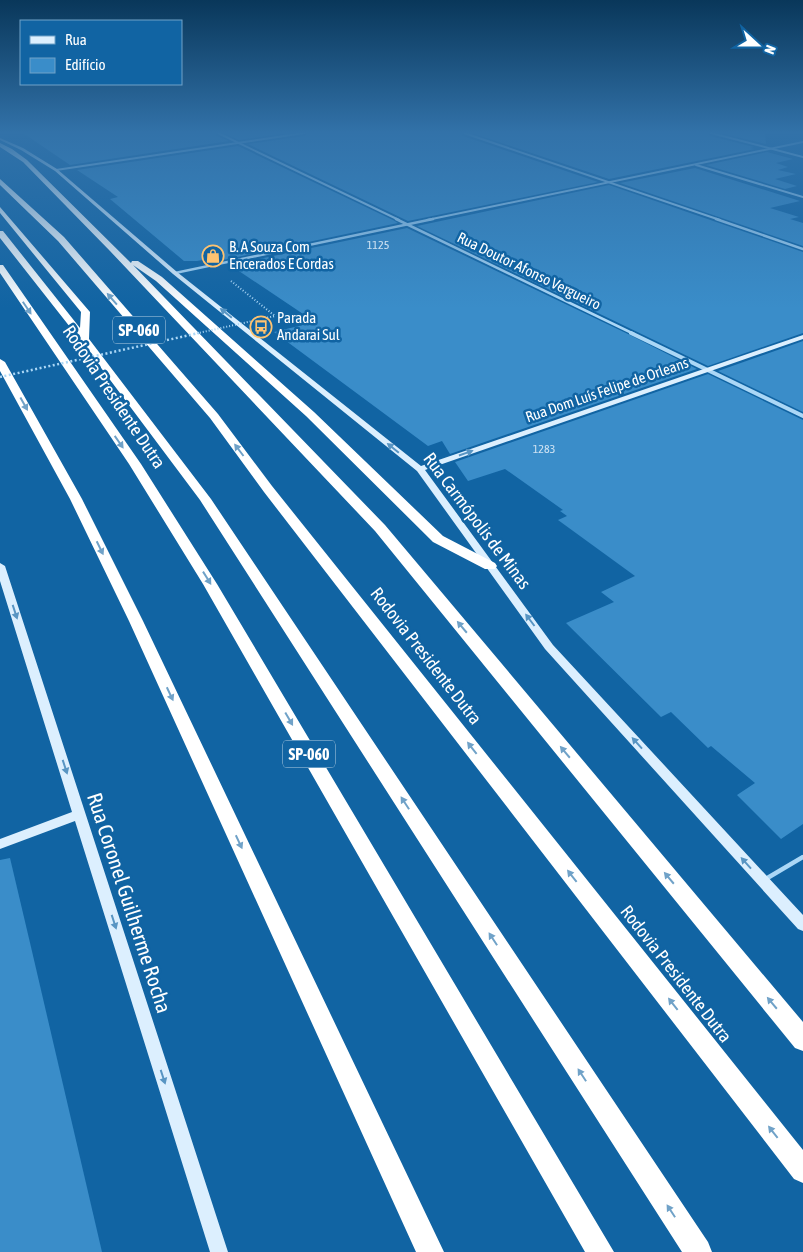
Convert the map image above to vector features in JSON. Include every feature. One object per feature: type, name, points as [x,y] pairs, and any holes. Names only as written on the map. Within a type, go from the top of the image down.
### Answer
[{"type":"highway","name":"Rodovia Presidente Dutra","points":[[11,191],[60,239],[214,416],[274,497],[803,1170]]},
{"type":"highway","points":[[55,191],[380,528],[803,1040]]},
{"type":"highway","points":[[1,210],[86,312],[84,339]]},
{"type":"highway","name":"Rodovia Presidente Dutra","points":[[0,233],[84,339],[205,499],[698,1252]]},
{"type":"highway","points":[[113,249],[159,279],[310,414],[438,539],[490,566]]},
{"type":"highway","name":"Rodovia Presidente Dutra","points":[[0,267],[135,464],[210,584],[600,1252]]},
{"type":"highway","points":[[0,362],[76,499],[136,621],[430,1252]]},
{"type":"main road","name":"Rua Carmópolis de Minas","points":[[81,191],[175,273],[420,469],[550,646],[803,925]]},
{"type":"main road","name":"Rua Dom Luís Felipe de Orleans","points":[[420,469],[803,337]]},
{"type":"main road","name":"Rua Coronel Guilherme Rocha","points":[[0,566],[219,1252]]},
{"type":"main road","points":[[0,844],[80,814]]},
{"type":"street","name":"Rua Doutor Afonso Vergueiro","points":[[340,191],[803,416]]},
{"type":"street","points":[[175,273],[568,191]]},
{"type":"street","points":[[635,191],[803,249]]},
{"type":"street","points":[[784,191],[803,197]]},
{"type":"lane","points":[[763,881],[803,857]]},
{"type":"path","points":[[0,377],[276,316],[232,280],[225,282]]},
{"type":"building","points":[[110,191],[333,191],[398,223],[223,260],[218,257],[197,261],[184,261],[110,199],[118,197]]},
{"type":"building","points":[[347,191],[552,191],[408,221]]},
{"type":"building","points":[[579,191],[628,191],[803,252],[803,333],[708,366],[417,226]]},
{"type":"building","points":[[644,191],[770,191],[800,201],[770,208],[799,217],[790,219],[803,223],[803,246]]},
{"type":"building","points":[[407,228],[697,369],[450,454],[442,441],[428,446],[274,332],[315,322],[230,265]]},
{"type":"building","points":[[803,341],[803,412],[718,371]]},
{"type":"building","points":[[708,374],[803,420],[803,824],[781,839],[737,795],[755,783],[711,746],[708,748],[671,712],[661,717],[566,623],[614,602],[601,592],[635,576],[558,520],[567,516],[560,511],[563,510],[505,469],[468,481],[455,462]]},
{"type":"building","points":[[10,858],[102,1252],[0,1252],[0,860]]},
{"type":"place","name":"B. A Souza Com Encerados E Cordas","points":[[213,256]]},
{"type":"place","name":"Parada Andarai Sul","points":[[261,327]]}]
